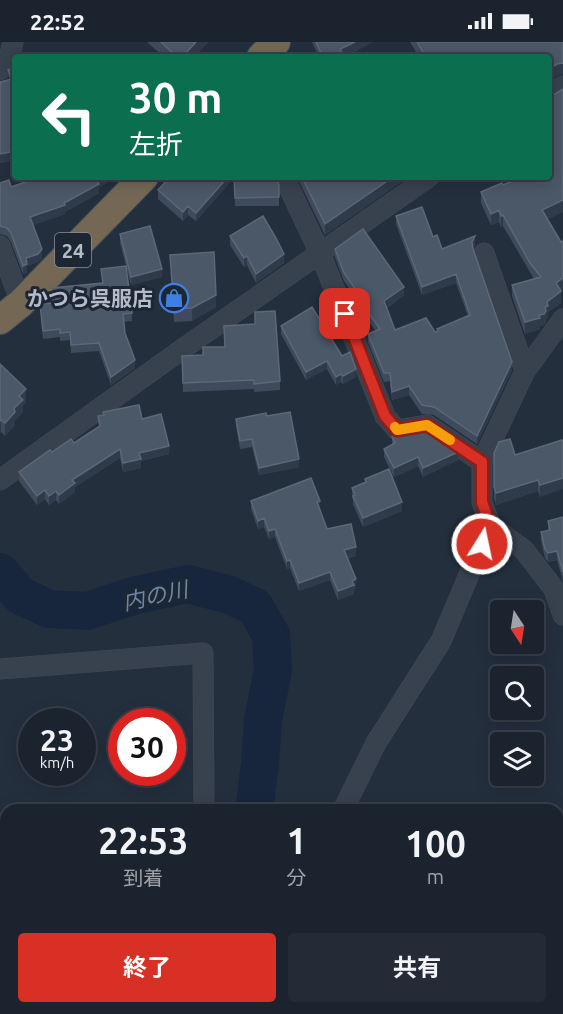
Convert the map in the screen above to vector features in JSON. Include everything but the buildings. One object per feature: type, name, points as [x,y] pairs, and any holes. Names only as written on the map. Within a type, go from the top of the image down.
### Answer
[{"type":"highway","points":[[264,54],[276,42]]},
{"type":"highway","name":"24","points":[[11,311],[141,180]]},
{"type":"street","points":[[0,70],[7,66],[14,42]]},
{"type":"street","points":[[285,180],[320,253],[385,416],[397,430],[427,425],[482,462]]},
{"type":"street","points":[[2,479],[181,350],[425,180]]},
{"type":"street","points":[[0,246],[11,311]]},
{"type":"street","points":[[484,253],[525,371]]},
{"type":"street","points":[[563,319],[525,371],[482,462],[482,502],[490,525],[524,549],[554,589],[563,615]]},
{"type":"street","points":[[346,804],[376,743],[441,641],[490,525]]},
{"type":"street","points":[[0,669],[203,653],[204,804]]},
{"type":"waterway","name":"内の川","points":[[0,572],[21,596],[49,609],[87,611],[136,595],[188,584],[230,595],[255,607],[271,635],[273,670],[263,720],[255,804]]},
{"type":"slow traffic","points":[[395,427],[397,430],[427,425],[450,440]]},
{"type":"place","name":"かつら呉服店","points":[[174,298]]},
{"type":"route","points":[[345,314],[385,416],[397,430],[427,425],[482,462],[482,502],[490,525],[482,544]]}]
